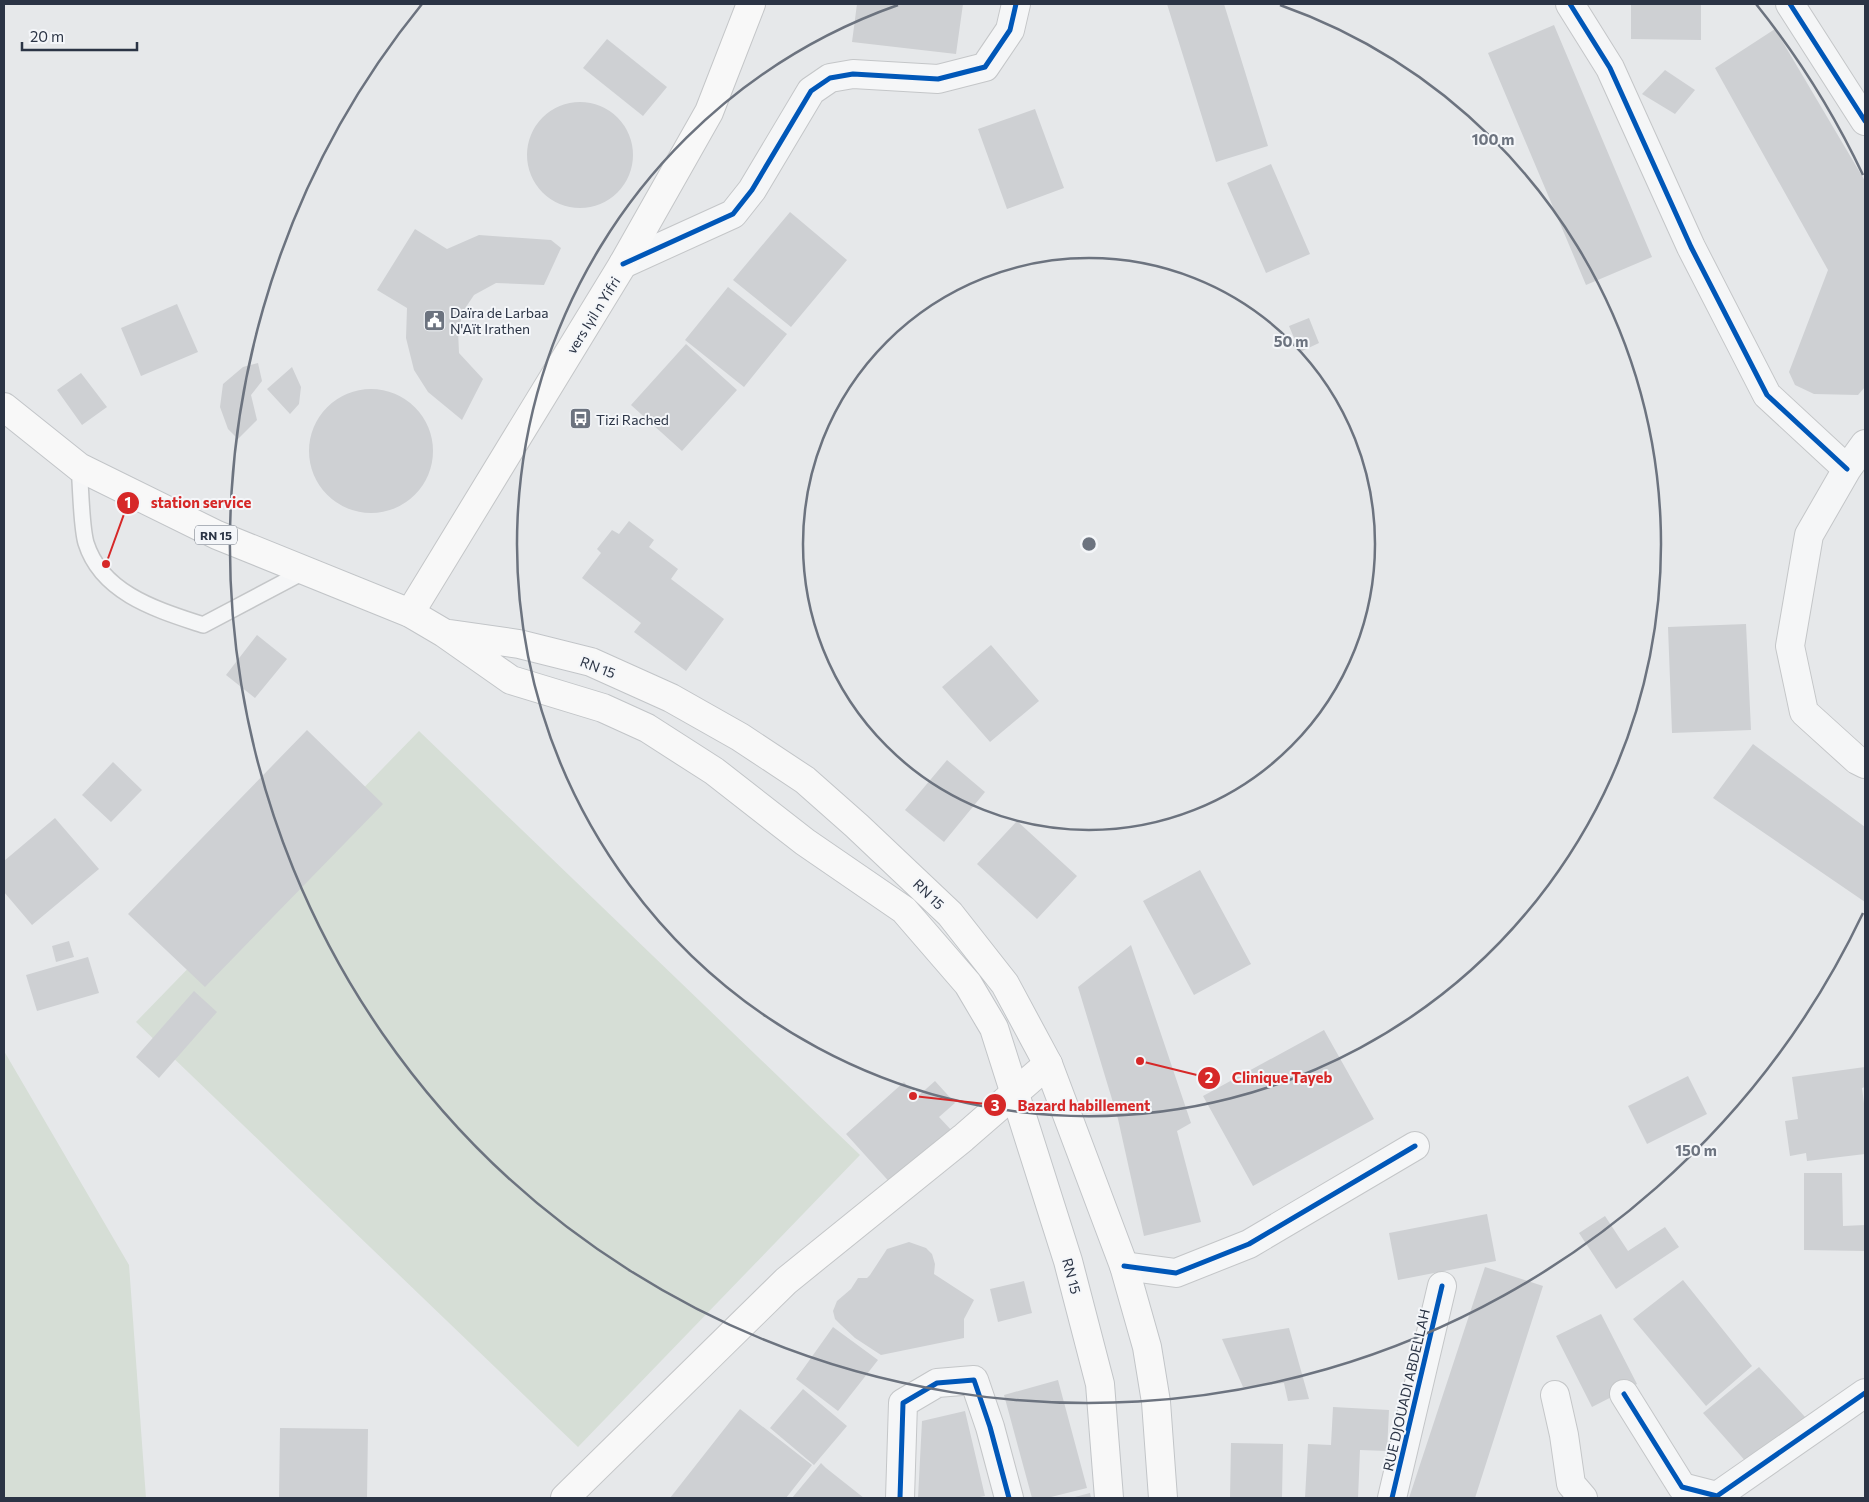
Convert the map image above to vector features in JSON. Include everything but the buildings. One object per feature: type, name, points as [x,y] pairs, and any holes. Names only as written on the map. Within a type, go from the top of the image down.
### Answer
[{"type":"main road","name":"vers Iγil n Yifri","points":[[410,613],[623,264],[709,112],[751,4]]},
{"type":"main road","name":"RN 15","points":[[4,408],[79,467],[217,536],[307,570],[410,613],[444,633],[511,680],[603,708],[654,732],[714,771],[805,842],[904,910],[968,984],[994,1028],[1016,1092],[1068,1261],[1100,1384],[1109,1498]]},
{"type":"main road","name":"RN 15","points":[[444,633],[519,644],[591,662],[671,698],[740,737],[804,780],[857,826],[950,914],[1005,984],[1048,1064],[1124,1266],[1147,1347],[1156,1402],[1163,1498]]},
{"type":"main road","points":[[564,1498],[786,1281],[1048,1064]]},
{"type":"street","points":[[623,264],[733,214],[752,190],[811,91],[830,78],[853,74],[938,79],[984,68],[1010,30],[1016,4]]},
{"type":"street","points":[[1570,4],[1610,68],[1691,247],[1767,395],[1847,469]]},
{"type":"street","points":[[1790,4],[1865,121]]},
{"type":"street","points":[[1865,444],[1847,469],[1809,534],[1790,646],[1804,712],[1857,760],[1865,764]]},
{"type":"street","points":[[1124,1266],[1176,1273],[1249,1244],[1415,1146]]},
{"type":"street","name":"RUE DJOUADI ABDELLAH","points":[[1392,1498],[1442,1286]]},
{"type":"street","points":[[900,1498],[903,1403],[937,1383],[974,1380],[990,1427],[1009,1498]]},
{"type":"street","points":[[1624,1394],[1682,1487],[1717,1496],[1865,1393]]},
{"type":"street","points":[[1555,1395],[1564,1435],[1571,1484],[1583,1498]]},
{"type":"lane","points":[[79,467],[86,543],[89,550],[109,582],[152,608],[203,624],[307,570]]},
{"type":"shaded area","points":[[419,731],[860,1155],[578,1447],[136,1022]]},
{"type":"shaded area","points":[[4,1051],[129,1265],[146,1498],[4,1498]]},
{"type":"cycle path","points":[[623,264],[733,214],[752,190],[811,91],[830,78],[853,74],[938,79],[985,67],[1010,30],[1016,4]]},
{"type":"cycle path","points":[[1570,4],[1610,68],[1691,247],[1767,395],[1847,469]]},
{"type":"cycle path","points":[[1790,4],[1865,121]]},
{"type":"cycle path","points":[[1124,1266],[1176,1273],[1249,1244],[1415,1146]]},
{"type":"cycle path","points":[[1392,1498],[1442,1286]]},
{"type":"cycle path","points":[[900,1498],[903,1403],[937,1383],[974,1380],[990,1427],[1009,1498]]},
{"type":"cycle path","points":[[1624,1394],[1682,1487],[1717,1496],[1865,1393]]},
{"type":"place","name":"Daïra de Larbaa N'Aït Irathen","points":[[434,320]]},
{"type":"place","name":"Tizi Rached","points":[[580,419]]},
{"type":"place","name":"station service","points":[[106,564]]},
{"type":"place","name":"Clinique Tayeb","points":[[1140,1061]]},
{"type":"place","name":"Bazard habillement","points":[[913,1096]]}]
